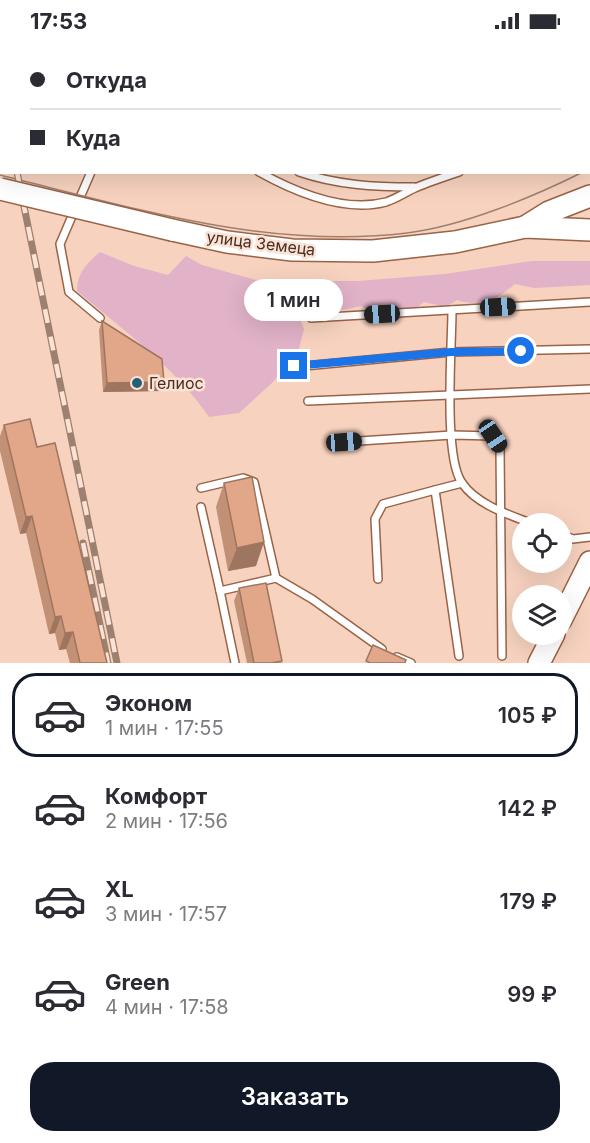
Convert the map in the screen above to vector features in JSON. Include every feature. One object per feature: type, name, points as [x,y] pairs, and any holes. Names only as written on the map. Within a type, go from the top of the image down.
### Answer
[{"type":"main road","name":"улица Земеца","points":[[0,189],[227,242],[292,250],[373,251],[455,242],[525,227]]},
{"type":"main road","points":[[525,227],[549,212],[590,196]]},
{"type":"main road","points":[[525,227],[590,230]]},
{"type":"main road","points":[[572,598],[590,562]]},
{"type":"main road","points":[[539,663],[548,645]]},
{"type":"lane","points":[[90,174],[60,244],[69,292],[100,318]]},
{"type":"lane","points":[[263,174],[292,189],[325,200],[356,204],[386,202],[417,187],[453,174]]},
{"type":"lane","points":[[305,174],[327,182],[377,187],[417,187]]},
{"type":"lane","points":[[311,318],[590,302]]},
{"type":"lane","points":[[452,310],[452,435],[455,467],[462,483],[477,498],[512,516]]},
{"type":"lane","points":[[294,366],[451,352],[590,349]]},
{"type":"lane","points":[[308,401],[590,389]]},
{"type":"lane","points":[[344,442],[452,435],[493,436],[500,448],[502,656]]},
{"type":"lane","points":[[201,488],[243,478],[254,482],[276,578]]},
{"type":"lane","points":[[378,579],[375,519],[382,504],[462,483]]},
{"type":"lane","points":[[435,490],[459,656]]},
{"type":"lane","points":[[201,507],[235,663]]},
{"type":"lane","points":[[572,539],[590,537]]},
{"type":"lane","points":[[220,591],[276,578],[312,600],[378,647],[411,663]]},
{"type":"shaded area","points":[[100,252],[134,266],[168,275],[186,256],[202,265],[260,281],[358,281],[445,274],[532,261],[590,261],[590,285],[534,288],[515,284],[502,294],[482,303],[457,300],[446,307],[424,302],[414,310],[372,311],[361,306],[343,310],[321,308],[309,315],[303,313],[300,319],[304,329],[299,348],[273,382],[239,413],[209,417],[164,365],[77,291],[77,285],[84,269]]},
{"type":"building","points":[[102,321],[162,359],[164,382],[107,383]]},
{"type":"building","points":[[30,419],[37,447],[55,443],[107,663],[80,663],[73,632],[65,633],[61,616],[55,617],[32,516],[26,517],[4,425]]},
{"type":"building","points":[[252,477],[264,542],[237,548],[224,483]]},
{"type":"building","points":[[266,583],[282,661],[254,663],[239,588]]},
{"type":"building","points":[[373,645],[406,660],[405,663],[366,661]]},
{"type":"tram line","points":[[0,175],[202,223],[304,236],[355,237],[407,233],[451,224],[520,200],[579,174]]},
{"type":"railway","points":[[17,174],[117,663]]},
{"type":"railway","points":[[83,543],[108,663]]},
{"type":"place","name":"Гелиос","points":[[137,383]]},
{"type":"route","points":[[294,366],[451,352],[521,351]]}]
